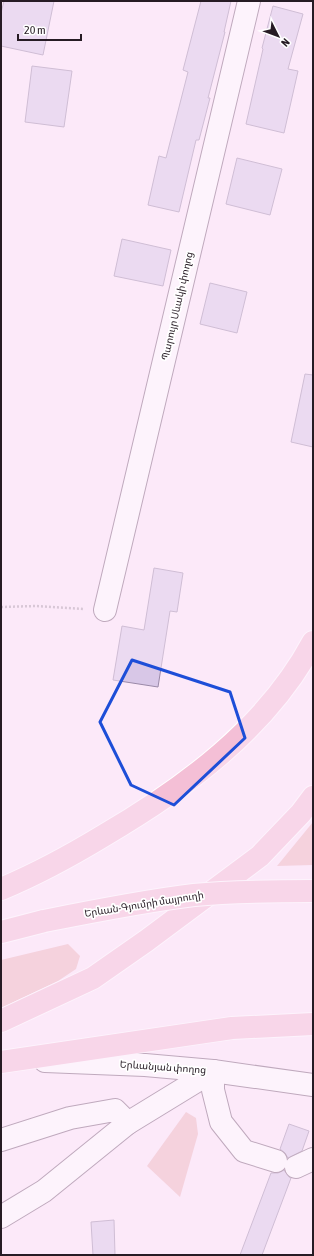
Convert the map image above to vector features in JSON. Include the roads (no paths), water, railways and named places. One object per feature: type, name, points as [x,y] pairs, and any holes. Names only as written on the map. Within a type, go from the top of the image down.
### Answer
[{"type":"highway","points":[[1,890],[32,877],[141,814],[230,747],[263,714],[288,682],[313,642]]},
{"type":"highway","points":[[1,1021],[93,978],[146,941],[260,856],[313,797]]},
{"type":"highway","name":"Երևան-Գյումրի մայրուղի","points":[[1,932],[44,921],[124,905],[195,895],[266,891],[313,891]]},
{"type":"highway","points":[[7,1060],[232,1028],[313,1024]]},
{"type":"street","name":"Պարույր Սևակի փողոց","points":[[105,610],[249,1]]},
{"type":"street","name":"Երևանյան փողոց","points":[[7,1060],[145,1065],[213,1071],[313,1085]]},
{"type":"street","points":[[1,1217],[44,1191],[128,1123],[213,1071]]},
{"type":"street","points":[[213,1071],[213,1090],[221,1122],[244,1151],[295,1162]]},
{"type":"street","points":[[1,1140],[70,1118],[116,1110],[128,1123]]}]
